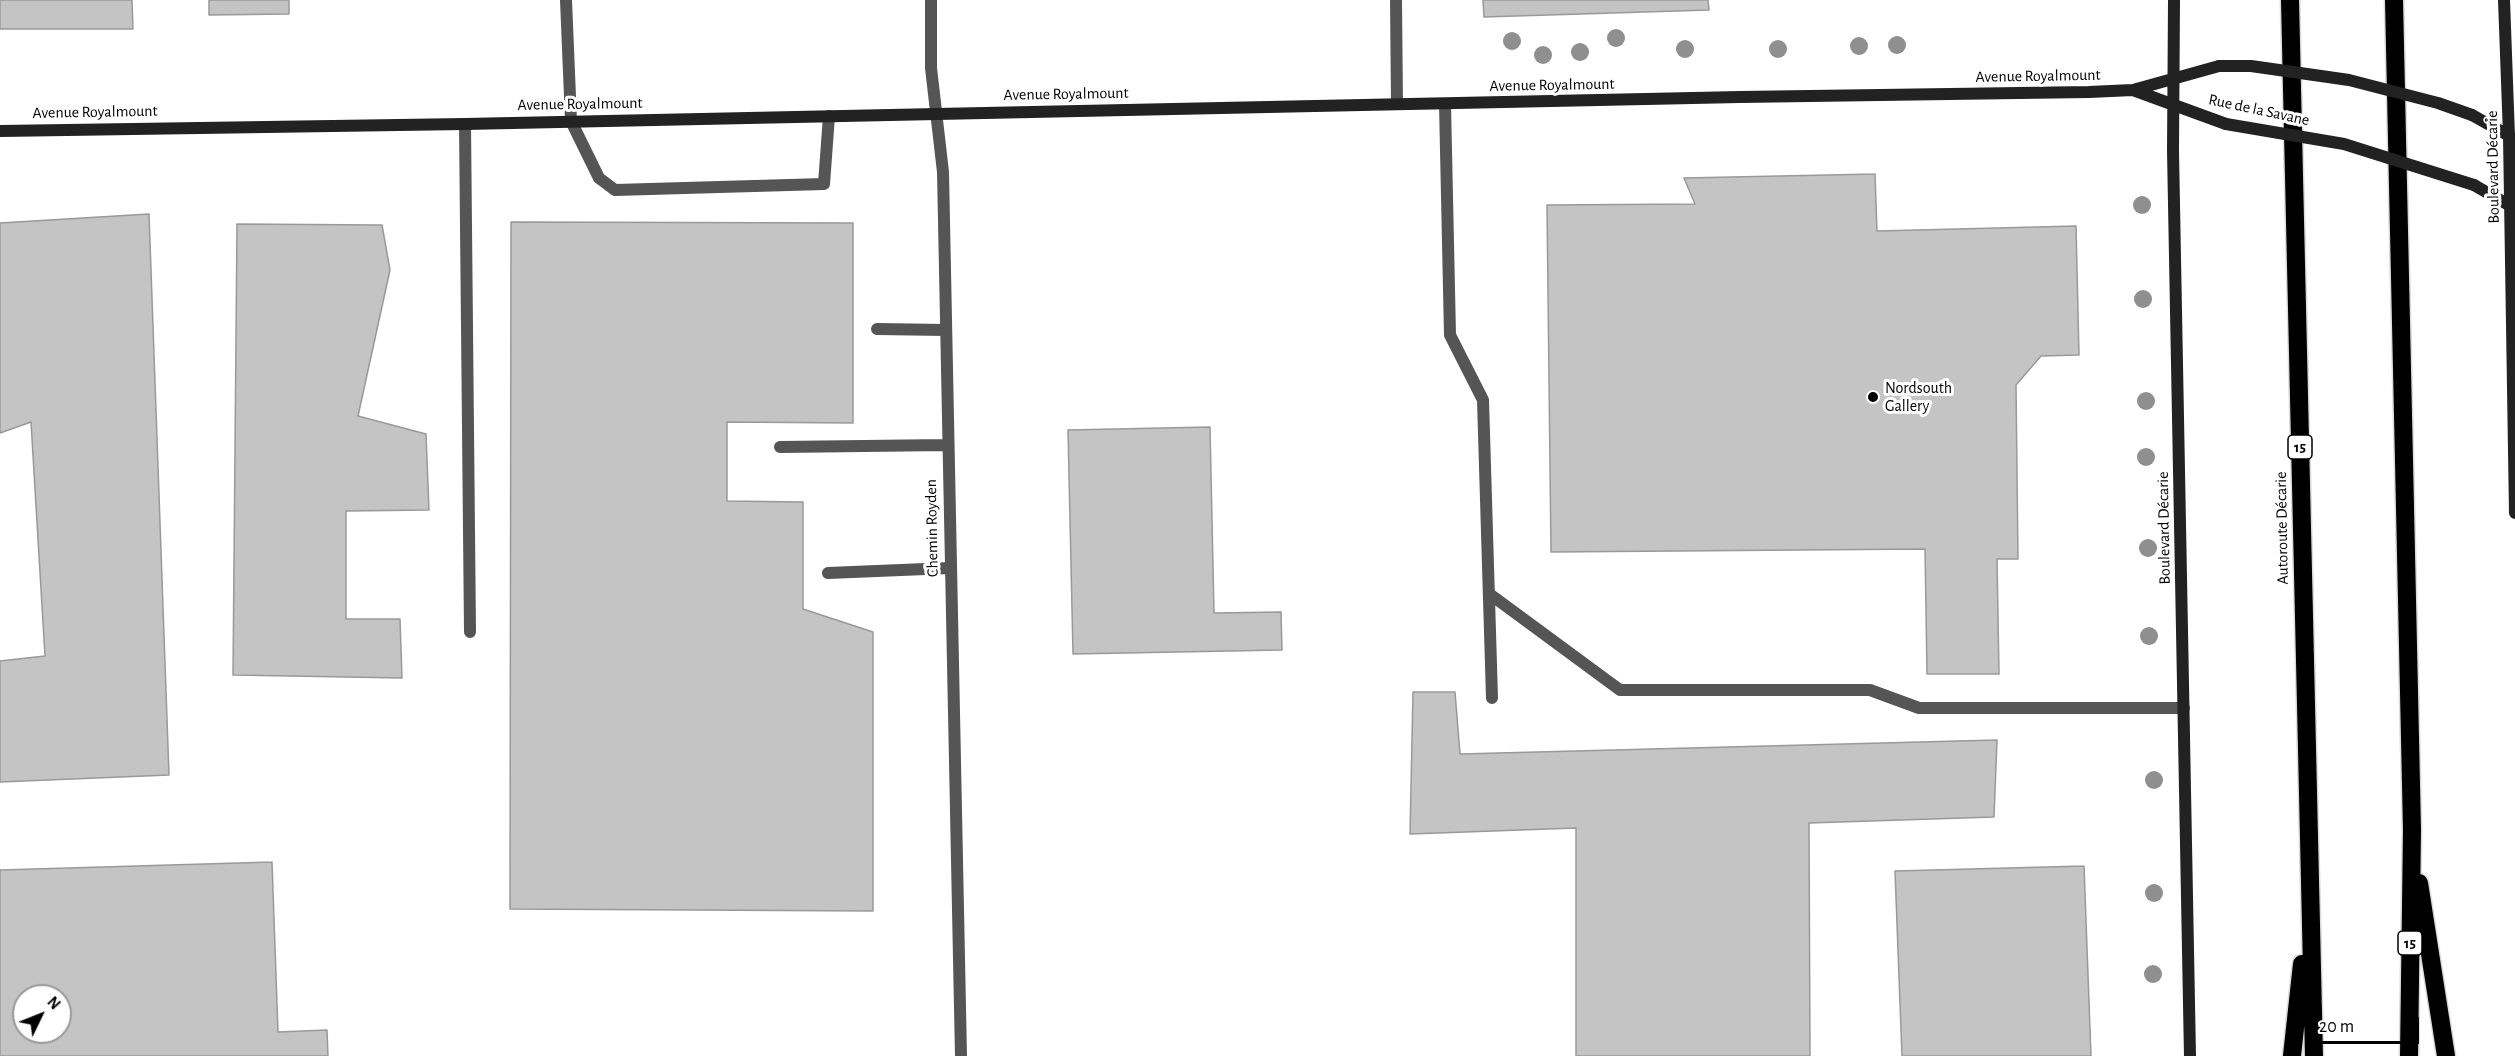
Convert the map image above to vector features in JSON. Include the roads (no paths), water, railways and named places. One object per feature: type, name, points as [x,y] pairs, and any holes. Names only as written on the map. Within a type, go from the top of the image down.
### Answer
[{"type":"highway","name":"Autoroute Décarie","points":[[2290,0],[2314,1056]]},
{"type":"highway","name":"15","points":[[2394,0],[2412,831],[2409,1056]]},
{"type":"highway","points":[[2412,831],[2446,1056]]},
{"type":"highway","points":[[2292,1056],[2310,894]]},
{"type":"street","name":"Boulevard Décarie","points":[[2174,0],[2173,105],[2190,1056]]},
{"type":"street","name":"Boulevard Décarie","points":[[2504,0],[2512,138],[2515,513]]},
{"type":"street","name":"Rue de la Savane","points":[[2133,90],[2225,64],[2251,66],[2349,80],[2438,103],[2472,115],[2512,138]]},
{"type":"street","name":"Avenue Royalmount","points":[[0,131],[465,124],[2133,90]]},
{"type":"street","name":"Rue de la Savane","points":[[2133,90],[2226,124],[2344,144],[2401,160],[2474,185],[2513,208]]},
{"type":"lane","points":[[566,0],[571,121],[599,178],[615,190],[824,184],[829,116]]},
{"type":"lane","name":"Chemin Royden","points":[[931,0],[931,68],[943,172],[961,1056]]},
{"type":"lane","points":[[1396,0],[1397,104]]},
{"type":"lane","points":[[1445,104],[1450,334],[1483,400],[1491,595],[1492,698]]},
{"type":"lane","points":[[465,124],[470,632]]},
{"type":"lane","points":[[878,329],[946,330]]},
{"type":"lane","points":[[780,447],[947,445]]},
{"type":"lane","points":[[828,573],[950,568]]},
{"type":"lane","points":[[1491,595],[1620,690],[1870,690],[1919,708],[2184,708]]},
{"type":"place","name":"Nordsouth Gallery","points":[[1873,397]]}]
